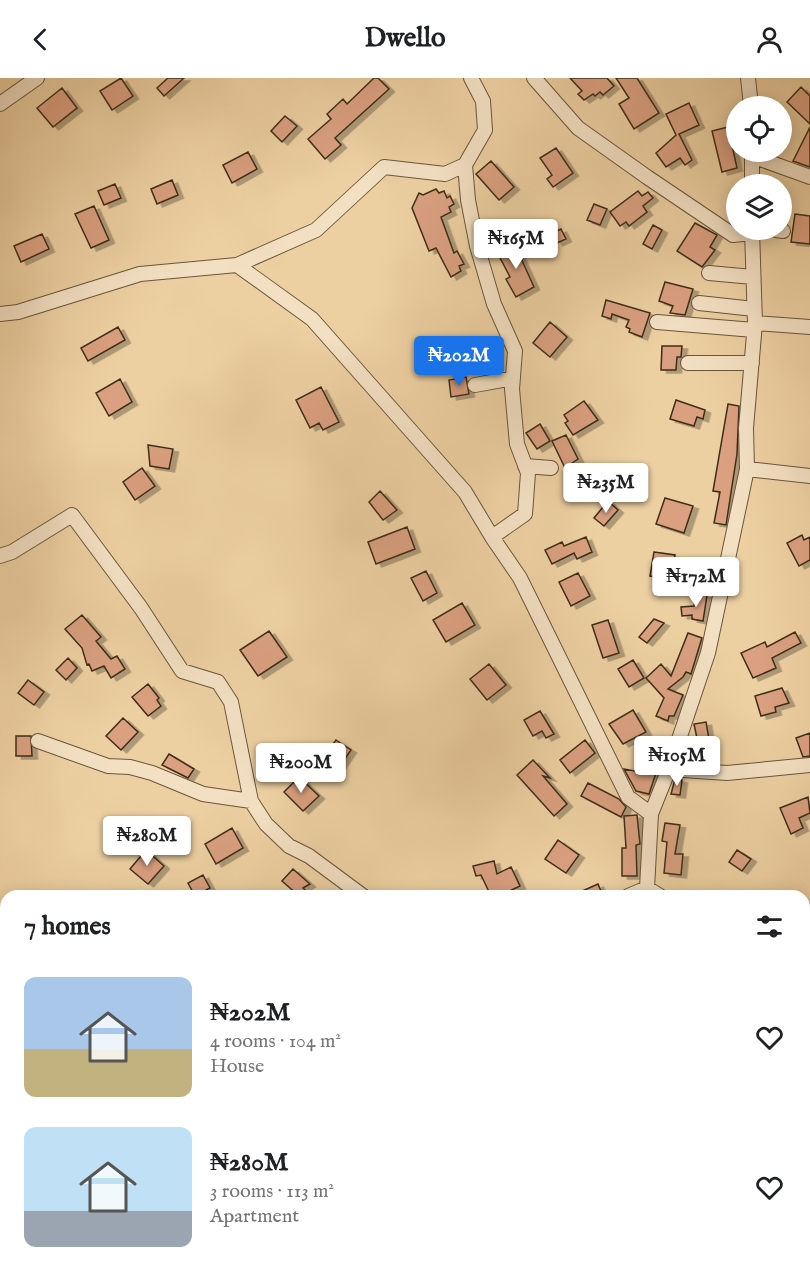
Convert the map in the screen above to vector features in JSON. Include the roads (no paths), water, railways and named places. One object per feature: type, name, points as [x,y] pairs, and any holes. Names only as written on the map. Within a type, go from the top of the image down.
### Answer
[{"type":"street","points":[[0,104],[37,78]]},
{"type":"street","points":[[0,314],[18,312],[140,274],[237,265],[316,230],[384,166],[445,174],[465,165],[486,130],[483,101],[471,78]]},
{"type":"street","points":[[534,78],[578,128],[726,230]]},
{"type":"street","points":[[748,78],[749,96]]},
{"type":"street","points":[[772,162],[810,177]]},
{"type":"street","points":[[465,165],[477,246],[494,304],[515,351],[513,378],[517,444],[528,473],[525,514],[492,537]]},
{"type":"street","points":[[648,890],[651,814],[669,769],[708,653],[747,469],[746,428],[754,320],[752,240]]},
{"type":"street","points":[[237,265],[312,319],[465,492],[520,578],[628,797],[651,814]]},
{"type":"street","points":[[709,273],[753,277]]},
{"type":"street","points":[[699,303],[754,320]]},
{"type":"street","points":[[657,322],[754,320],[810,327]]},
{"type":"street","points":[[688,363],[752,363]]},
{"type":"street","points":[[475,385],[513,378]]},
{"type":"street","points":[[525,466],[551,468]]},
{"type":"street","points":[[747,469],[810,476]]},
{"type":"street","points":[[0,556],[12,552],[72,515],[141,608],[182,671],[218,682],[231,702],[251,801],[266,824],[289,846],[309,856],[355,890]]},
{"type":"street","points":[[38,741],[108,766],[130,767],[152,773],[203,794],[251,801]]},
{"type":"street","points":[[669,769],[727,773],[810,765]]}]
